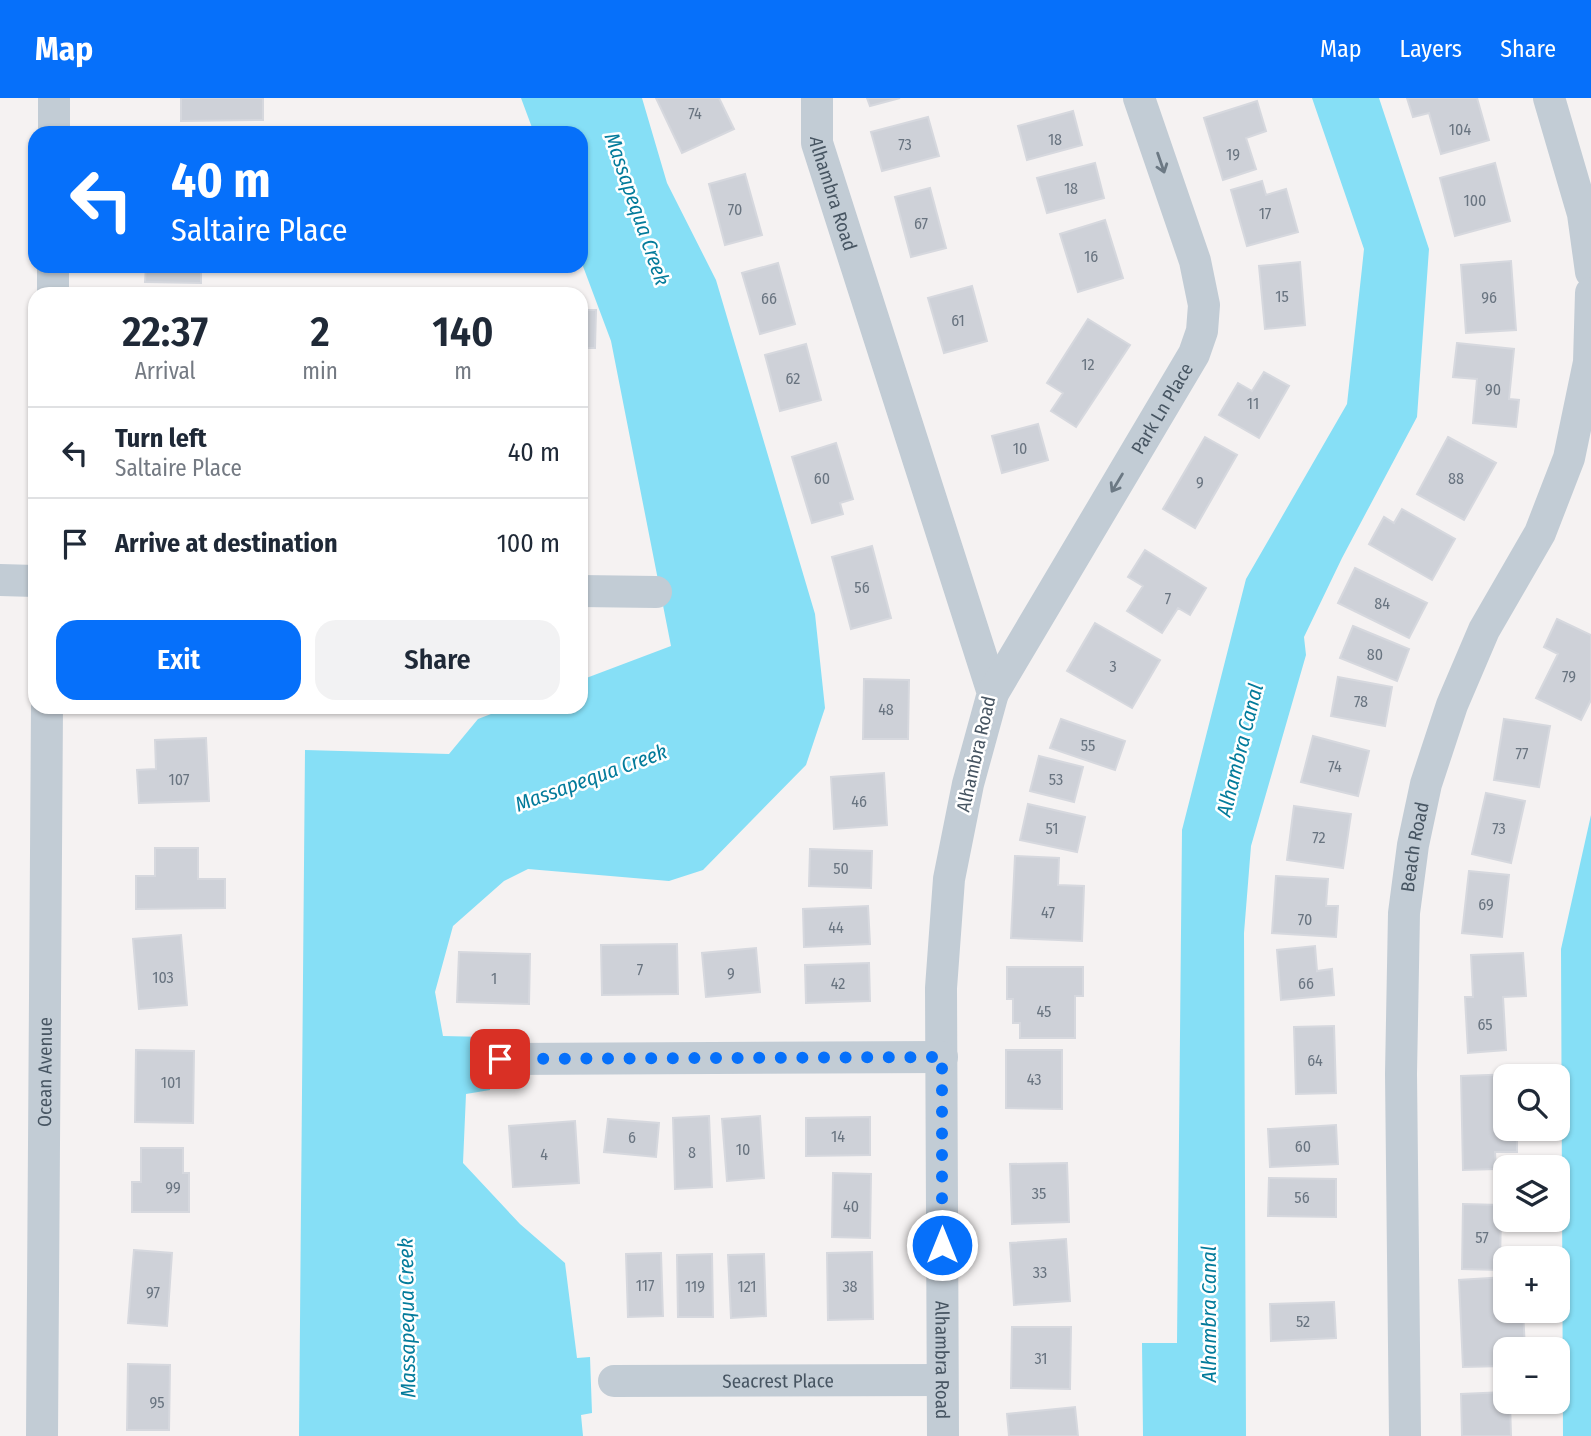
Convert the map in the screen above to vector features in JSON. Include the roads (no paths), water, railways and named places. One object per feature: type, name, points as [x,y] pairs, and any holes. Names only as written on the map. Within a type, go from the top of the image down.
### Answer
[{"type":"street","points":[[54,98],[54,126]]},
{"type":"street","name":"Alhambra Road","points":[[817,98],[817,143],[993,693],[968,784],[949,879],[941,988],[943,1436]]},
{"type":"street","name":"Park Ln Place","points":[[993,693],[1194,354],[1202,331],[1204,305],[1195,261],[1139,98]]},
{"type":"street","points":[[1549,98],[1583,214],[1591,272]]},
{"type":"street","name":"Beach Road","points":[[1405,1436],[1401,1074],[1404,913],[1413,845],[1426,784],[1452,705],[1484,630],[1540,533],[1569,458],[1589,362],[1591,293]]},
{"type":"street","points":[[0,580],[28,581]]},
{"type":"street","points":[[588,591],[656,593]]},
{"type":"street","name":"Ocean Avenue","points":[[41,1436],[47,714]]},
{"type":"street","points":[[500,1059],[942,1057]]},
{"type":"street","name":"Seacrest Place","points":[[614,1381],[942,1380]]},
{"type":"water","name":"Massapequa Creek","points":[[521,98],[642,98],[667,183],[716,280],[815,614],[825,708],[806,765],[703,870],[669,881],[528,869],[504,881],[453,926],[435,992],[443,1036],[487,1037],[490,1090],[466,1094],[463,1163],[520,1224],[565,1263],[577,1358],[590,1357],[592,1413],[581,1415],[583,1436],[299,1436],[305,750],[449,754],[478,719],[491,714],[588,714],[588,677],[671,646],[611,341],[586,273],[588,273],[588,126],[531,126]]},
{"type":"water","name":"Alhambra Canal","points":[[1312,98],[1379,98],[1429,249],[1417,417],[1342,558],[1304,637],[1306,655],[1251,846],[1244,933],[1246,1436],[1143,1436],[1142,1343],[1177,1343],[1182,830],[1246,579],[1347,404],[1364,249]]},
{"type":"water","points":[[1591,815],[1591,1436],[1563,1436],[1563,1414],[1570,1414],[1570,1337],[1563,1337],[1563,1323],[1570,1323],[1570,1246],[1562,1246],[1562,1232],[1570,1232],[1570,1155],[1562,1155],[1562,1141],[1570,1141],[1570,1064],[1561,1064],[1561,949]]}]
